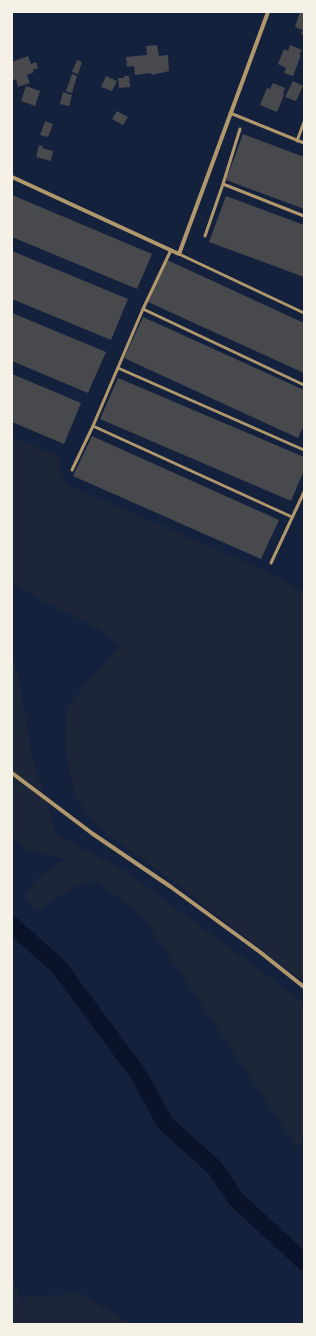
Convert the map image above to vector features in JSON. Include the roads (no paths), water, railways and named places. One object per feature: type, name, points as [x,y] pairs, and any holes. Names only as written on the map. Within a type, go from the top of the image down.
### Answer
[{"type":"street","points":[[12,177],[179,254],[268,12]]},
{"type":"street","points":[[12,773],[93,834],[171,887],[260,952],[304,987]]},
{"type":"lane","points":[[230,113],[304,143]]},
{"type":"lane","points":[[297,141],[304,122]]},
{"type":"lane","points":[[205,236],[240,129]]},
{"type":"lane","points":[[223,184],[304,216]]},
{"type":"lane","points":[[72,470],[93,426],[143,309],[171,250]]},
{"type":"lane","points":[[179,254],[304,313]]},
{"type":"lane","points":[[143,309],[304,385]]},
{"type":"lane","points":[[118,368],[304,450]]},
{"type":"lane","points":[[93,426],[292,517]]},
{"type":"lane","points":[[271,563],[304,492]]},
{"type":"waterway","points":[[12,925],[58,966],[139,1075],[165,1123],[215,1168],[236,1199],[304,1262]]}]
